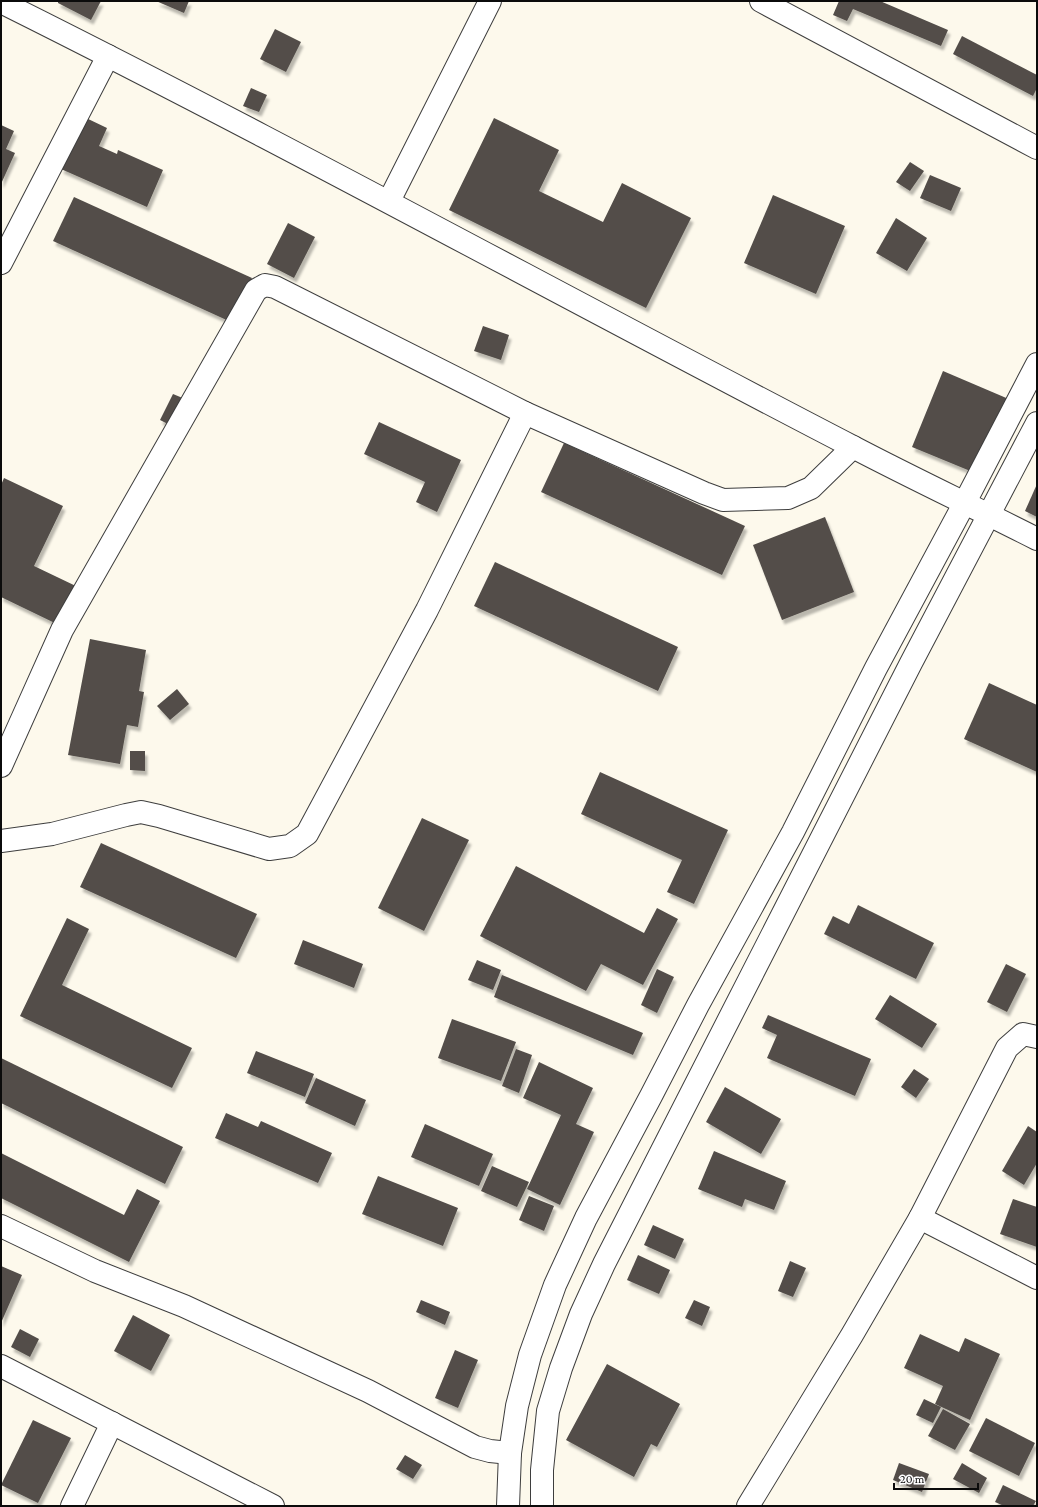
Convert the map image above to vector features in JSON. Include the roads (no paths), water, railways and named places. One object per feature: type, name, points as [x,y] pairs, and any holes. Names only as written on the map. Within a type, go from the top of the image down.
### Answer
[{"type":"street","points":[[389,201],[490,1]]},
{"type":"street","points":[[761,1],[1037,148]]},
{"type":"street","points":[[1,2],[389,201],[853,447],[964,504],[1037,538]]},
{"type":"street","points":[[1,263],[108,56]]},
{"type":"street","points":[[1,766],[62,630],[256,290],[265,285],[275,288],[525,413],[704,493],[723,500],[788,498],[811,488],[853,447]]},
{"type":"street","points":[[508,1506],[510,1453],[517,1406],[530,1355],[555,1285],[586,1218],[694,1012],[793,832],[876,668],[1037,364]]},
{"type":"street","points":[[1,841],[52,834],[142,812],[269,849],[290,846],[306,834],[427,610],[525,413]]},
{"type":"street","points":[[542,1506],[542,1470],[548,1411],[561,1368],[582,1314],[604,1264],[911,663],[1037,423]]},
{"type":"street","points":[[748,1506],[852,1335],[920,1218],[1007,1048],[1023,1034],[1037,1037]]},
{"type":"street","points":[[920,1218],[1037,1278]]},
{"type":"street","points":[[1,1226],[95,1271],[184,1306],[354,1384],[475,1447],[490,1451],[510,1453]]},
{"type":"street","points":[[1,1366],[273,1506]]},
{"type":"street","points":[[72,1506],[112,1423]]}]
